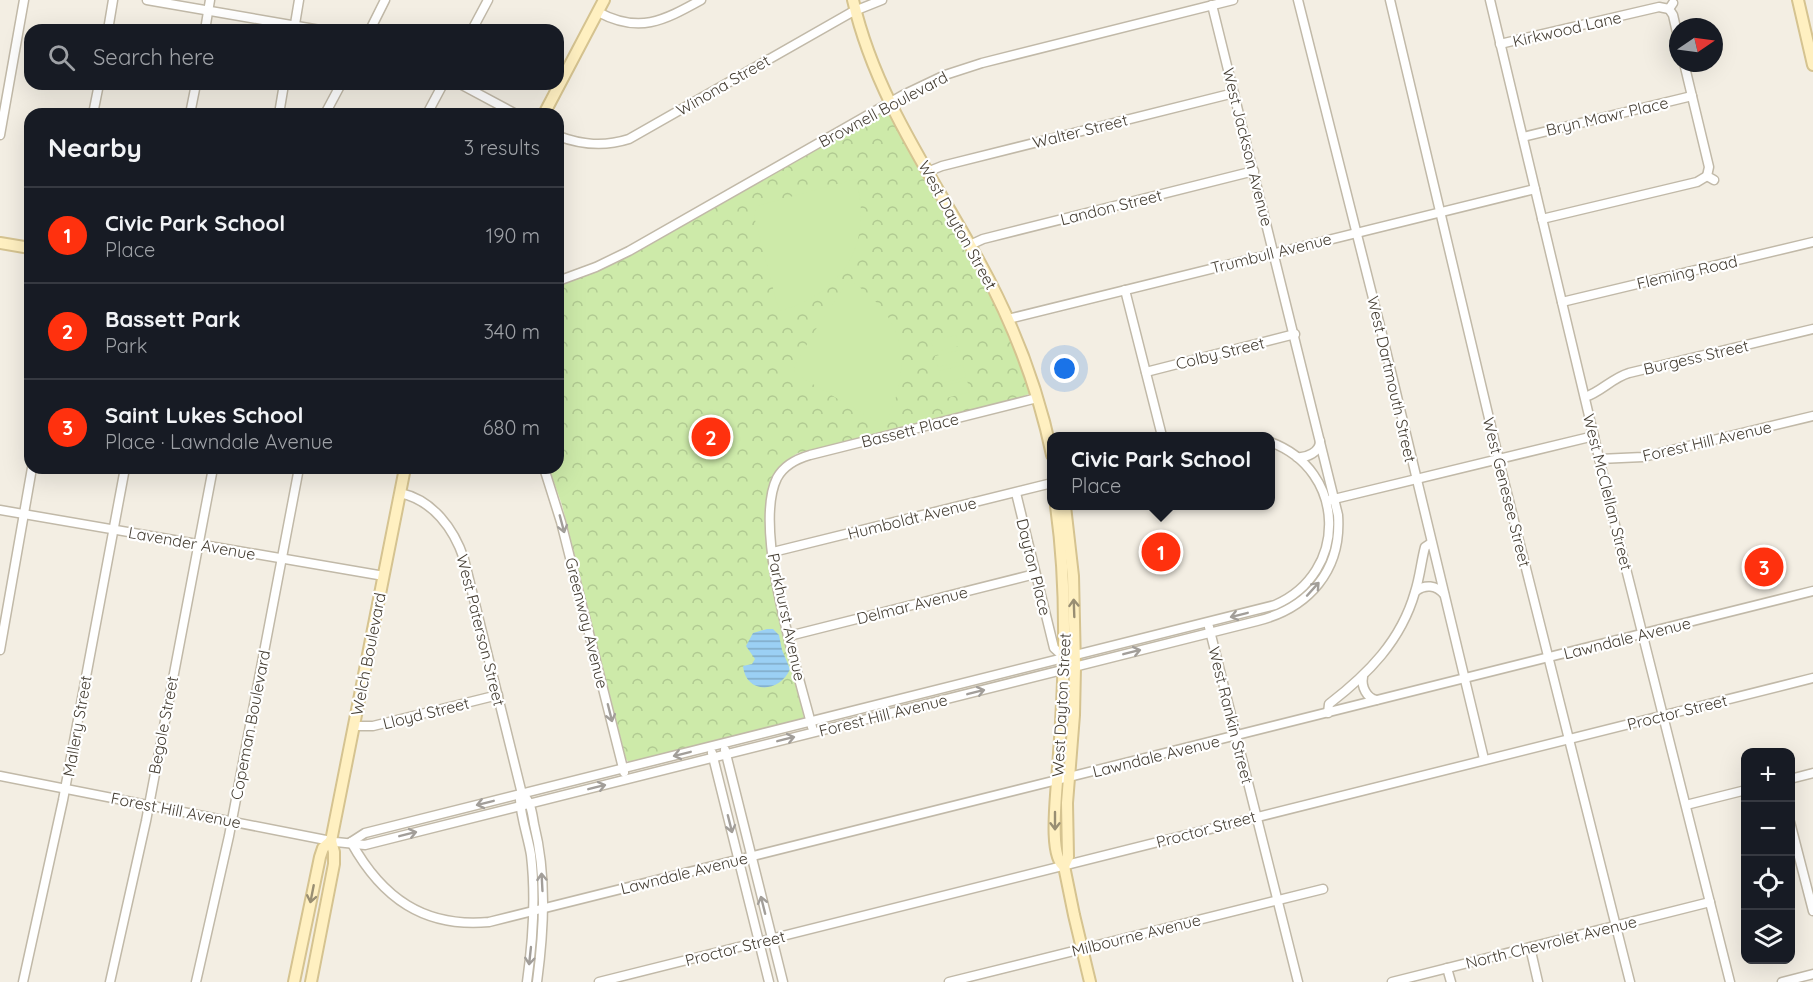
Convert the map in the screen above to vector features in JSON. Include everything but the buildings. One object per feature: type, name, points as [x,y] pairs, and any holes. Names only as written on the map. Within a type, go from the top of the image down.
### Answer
[{"type":"street","points":[[0,135],[24,0]]},
{"type":"street","points":[[109,24],[113,0]]},
{"type":"street","points":[[147,0],[275,24]]},
{"type":"street","points":[[206,24],[210,0]]},
{"type":"street","points":[[295,24],[299,0]]},
{"type":"street","points":[[373,24],[385,0]]},
{"type":"street","points":[[475,24],[488,0]]},
{"type":"street","points":[[564,76],[604,0]]},
{"type":"street","points":[[598,12],[620,22],[645,24],[667,18],[701,0]]},
{"type":"street","name":"Winona Street","points":[[564,138],[593,144],[610,144],[629,139],[854,5],[882,0]]},
{"type":"street","name":"Brownell Boulevard","points":[[564,279],[629,251],[927,83],[973,66],[1233,0]]},
{"type":"street","name":"West Dartmouth Street","points":[[1298,0],[1484,759]]},
{"type":"street","name":"West Genesee Street","points":[[1390,0],[1499,459],[1630,982]]},
{"type":"street","name":"West McClellan Street","points":[[1490,0],[1599,459],[1730,982]]},
{"type":"street","points":[[1798,0],[1813,65]]},
{"type":"street","name":"West Dayton Street","points":[[854,5],[870,58],[889,103],[970,245],[1008,320],[1038,398],[1047,435]]},
{"type":"street","name":"West Jackson Avenue","points":[[1212,5],[1295,334],[1320,440],[1331,500]]},
{"type":"street","name":"Kirkwood Lane","points":[[1500,44],[1659,7],[1671,6],[1674,18]]},
{"type":"street","points":[[1542,219],[1711,178],[1686,72]]},
{"type":"street","points":[[94,108],[98,90]]},
{"type":"street","points":[[191,108],[195,90]]},
{"type":"street","points":[[280,108],[283,90]]},
{"type":"street","points":[[329,108],[338,90]]},
{"type":"street","points":[[430,108],[440,90]]},
{"type":"street","points":[[471,90],[505,108]]},
{"type":"street","points":[[547,108],[557,90]]},
{"type":"street","name":"Walter Street","points":[[927,172],[942,166],[1234,93]]},
{"type":"street","name":"Bryn Mawr Place","points":[[1523,136],[1692,96]]},
{"type":"street","name":"Landon Street","points":[[970,245],[983,239],[1254,171]]},
{"type":"street","name":"Trumbull Avenue","points":[[1008,320],[1274,252],[1535,189]]},
{"type":"street","name":"Fleming Road","points":[[1562,302],[1813,242]]},
{"type":"street","points":[[0,243],[24,247]]},
{"type":"street","points":[[1125,290],[1161,432]]},
{"type":"street","name":"Burgess Street","points":[[1585,397],[1629,373],[1813,329]]},
{"type":"street","name":"Colby Street","points":[[1146,372],[1295,334]]},
{"type":"street","name":"Bassett Place","points":[[784,468],[791,462],[810,455],[1038,398]]},
{"type":"street","name":"Forest Hill Avenue","points":[[1599,459],[1643,457],[1813,416]]},
{"type":"street","points":[[1275,445],[1297,457],[1316,476],[1331,500],[1594,436]]},
{"type":"street","points":[[1297,457],[1313,453],[1319,447],[1320,440]]},
{"type":"street","name":"Parkhurst Avenue","points":[[784,468],[772,496],[773,552],[778,590],[813,733]]},
{"type":"street","points":[[0,650],[31,474]]},
{"type":"street","name":"Mallery Street","points":[[23,982],[65,789],[124,474]]},
{"type":"street","name":"Begole Street","points":[[110,982],[148,805],[212,474]]},
{"type":"street","name":"Copeman Boulevard","points":[[196,982],[231,821],[298,474]]},
{"type":"street","name":"Welch Boulevard","points":[[311,982],[334,864],[331,841],[404,474]]},
{"type":"street","name":"Greenway Avenue","points":[[546,474],[561,522],[626,779]]},
{"type":"street","name":"Humboldt Avenue","points":[[773,552],[1047,484]]},
{"type":"street","name":"West Paterson Street","points":[[400,493],[428,505],[446,524],[464,560],[522,794],[540,854],[543,909],[537,982]]},
{"type":"street","name":"Dayton Place","points":[[1016,493],[1054,648],[1070,663]]},
{"type":"street","name":"Forest Hill Avenue","points":[[0,776],[331,841],[368,844],[1018,681],[1163,634],[1269,608],[1286,600],[1301,589],[1315,572],[1326,549],[1331,500]]},
{"type":"street","name":"Forest Hill Avenue","points":[[351,842],[365,833],[1016,671],[1165,644],[1278,615],[1297,605],[1316,587],[1328,570],[1336,548],[1339,525],[1331,500]]},
{"type":"street","name":"Lavender Avenue","points":[[0,510],[384,576]]},
{"type":"street","name":"West Dayton Street","points":[[1057,510],[1067,563]]},
{"type":"street","name":"West Dayton Street","points":[[1065,510],[1074,715],[1055,814],[1057,852],[1058,861],[1064,866],[1090,982]]},
{"type":"street","points":[[1328,712],[1329,704],[1363,677],[1398,633],[1416,591],[1424,548],[1431,543]]},
{"type":"street","name":"Delmar Avenue","points":[[789,636],[1035,574]]},
{"type":"street","points":[[1416,591],[1430,586],[1444,594]]},
{"type":"street","name":"Lawndale Avenue","points":[[351,842],[371,875],[386,891],[408,906],[430,916],[453,922],[477,923],[501,920],[1813,591]]},
{"type":"street","name":"West Rankin Street","points":[[1208,623],[1298,982]]},
{"type":"street","points":[[1163,634],[1165,644]]},
{"type":"street","points":[[1016,671],[1018,681]]},
{"type":"street","points":[[1363,677],[1362,683],[1365,691],[1370,698],[1377,700]]},
{"type":"street","name":"Proctor Street","points":[[599,982],[1813,678]]},
{"type":"street","points":[[936,691],[938,701]]},
{"type":"street","name":"Lloyd Street","points":[[354,726],[373,726],[498,695]]},
{"type":"street","points":[[723,744],[783,982]]},
{"type":"street","points":[[711,747],[769,982]]},
{"type":"street","points":[[1795,777],[1813,773]]},
{"type":"street","points":[[1686,805],[1741,791]]},
{"type":"street","name":"West Paterson Street","points":[[525,805],[531,855],[533,911],[527,982]]},
{"type":"street","points":[[1795,838],[1813,911]]},
{"type":"street","name":"Welch Boulevard","points":[[297,982],[320,857],[323,848],[331,841]]},
{"type":"street","name":"Milbourne Avenue","points":[[949,982],[1323,889]]},
{"type":"street","name":"North Chevrolet Avenue","points":[[1392,982],[1710,902]]},
{"type":"street","points":[[1530,947],[1538,982]]},
{"type":"street","points":[[1447,968],[1451,982]]},
{"type":"street","points":[[1782,982],[1813,974]]},
{"type":"green space","points":[[884,112],[892,118],[969,252],[1006,325],[1030,391],[1029,394],[1013,400],[798,453],[787,460],[771,481],[768,500],[770,567],[803,719],[630,764],[626,759],[562,505],[551,474],[564,474],[564,282],[629,255]]},
{"type":"green space","points":[[856,179],[860,203],[860,225],[856,245],[848,263],[836,279],[820,292],[801,303],[779,311],[754,216],[756,206]]},
{"type":"green space","points":[[849,280],[868,294],[883,310],[900,345],[899,384],[884,426],[795,373],[794,367],[814,332]]},
{"type":"green space","points":[[956,335],[959,346],[934,352],[931,341]]},
{"type":"green space","points":[[960,350],[963,361],[938,367],[935,356]]},
{"type":"green space","points":[[963,365],[966,377],[942,383],[939,371]]},
{"type":"green space","points":[[967,380],[970,392],[946,398],[943,386]]},
{"type":"water","points":[[773,629],[779,635],[790,669],[779,683],[764,687],[750,682],[743,666],[752,664],[755,659],[746,646],[753,633]]},
{"type":"place","name":"Bassett Park","points":[[711,437]]},
{"type":"place","name":"Civic Park School","points":[[1161,552]]},
{"type":"place","name":"Saint Lukes School","points":[[1764,567]]}]
